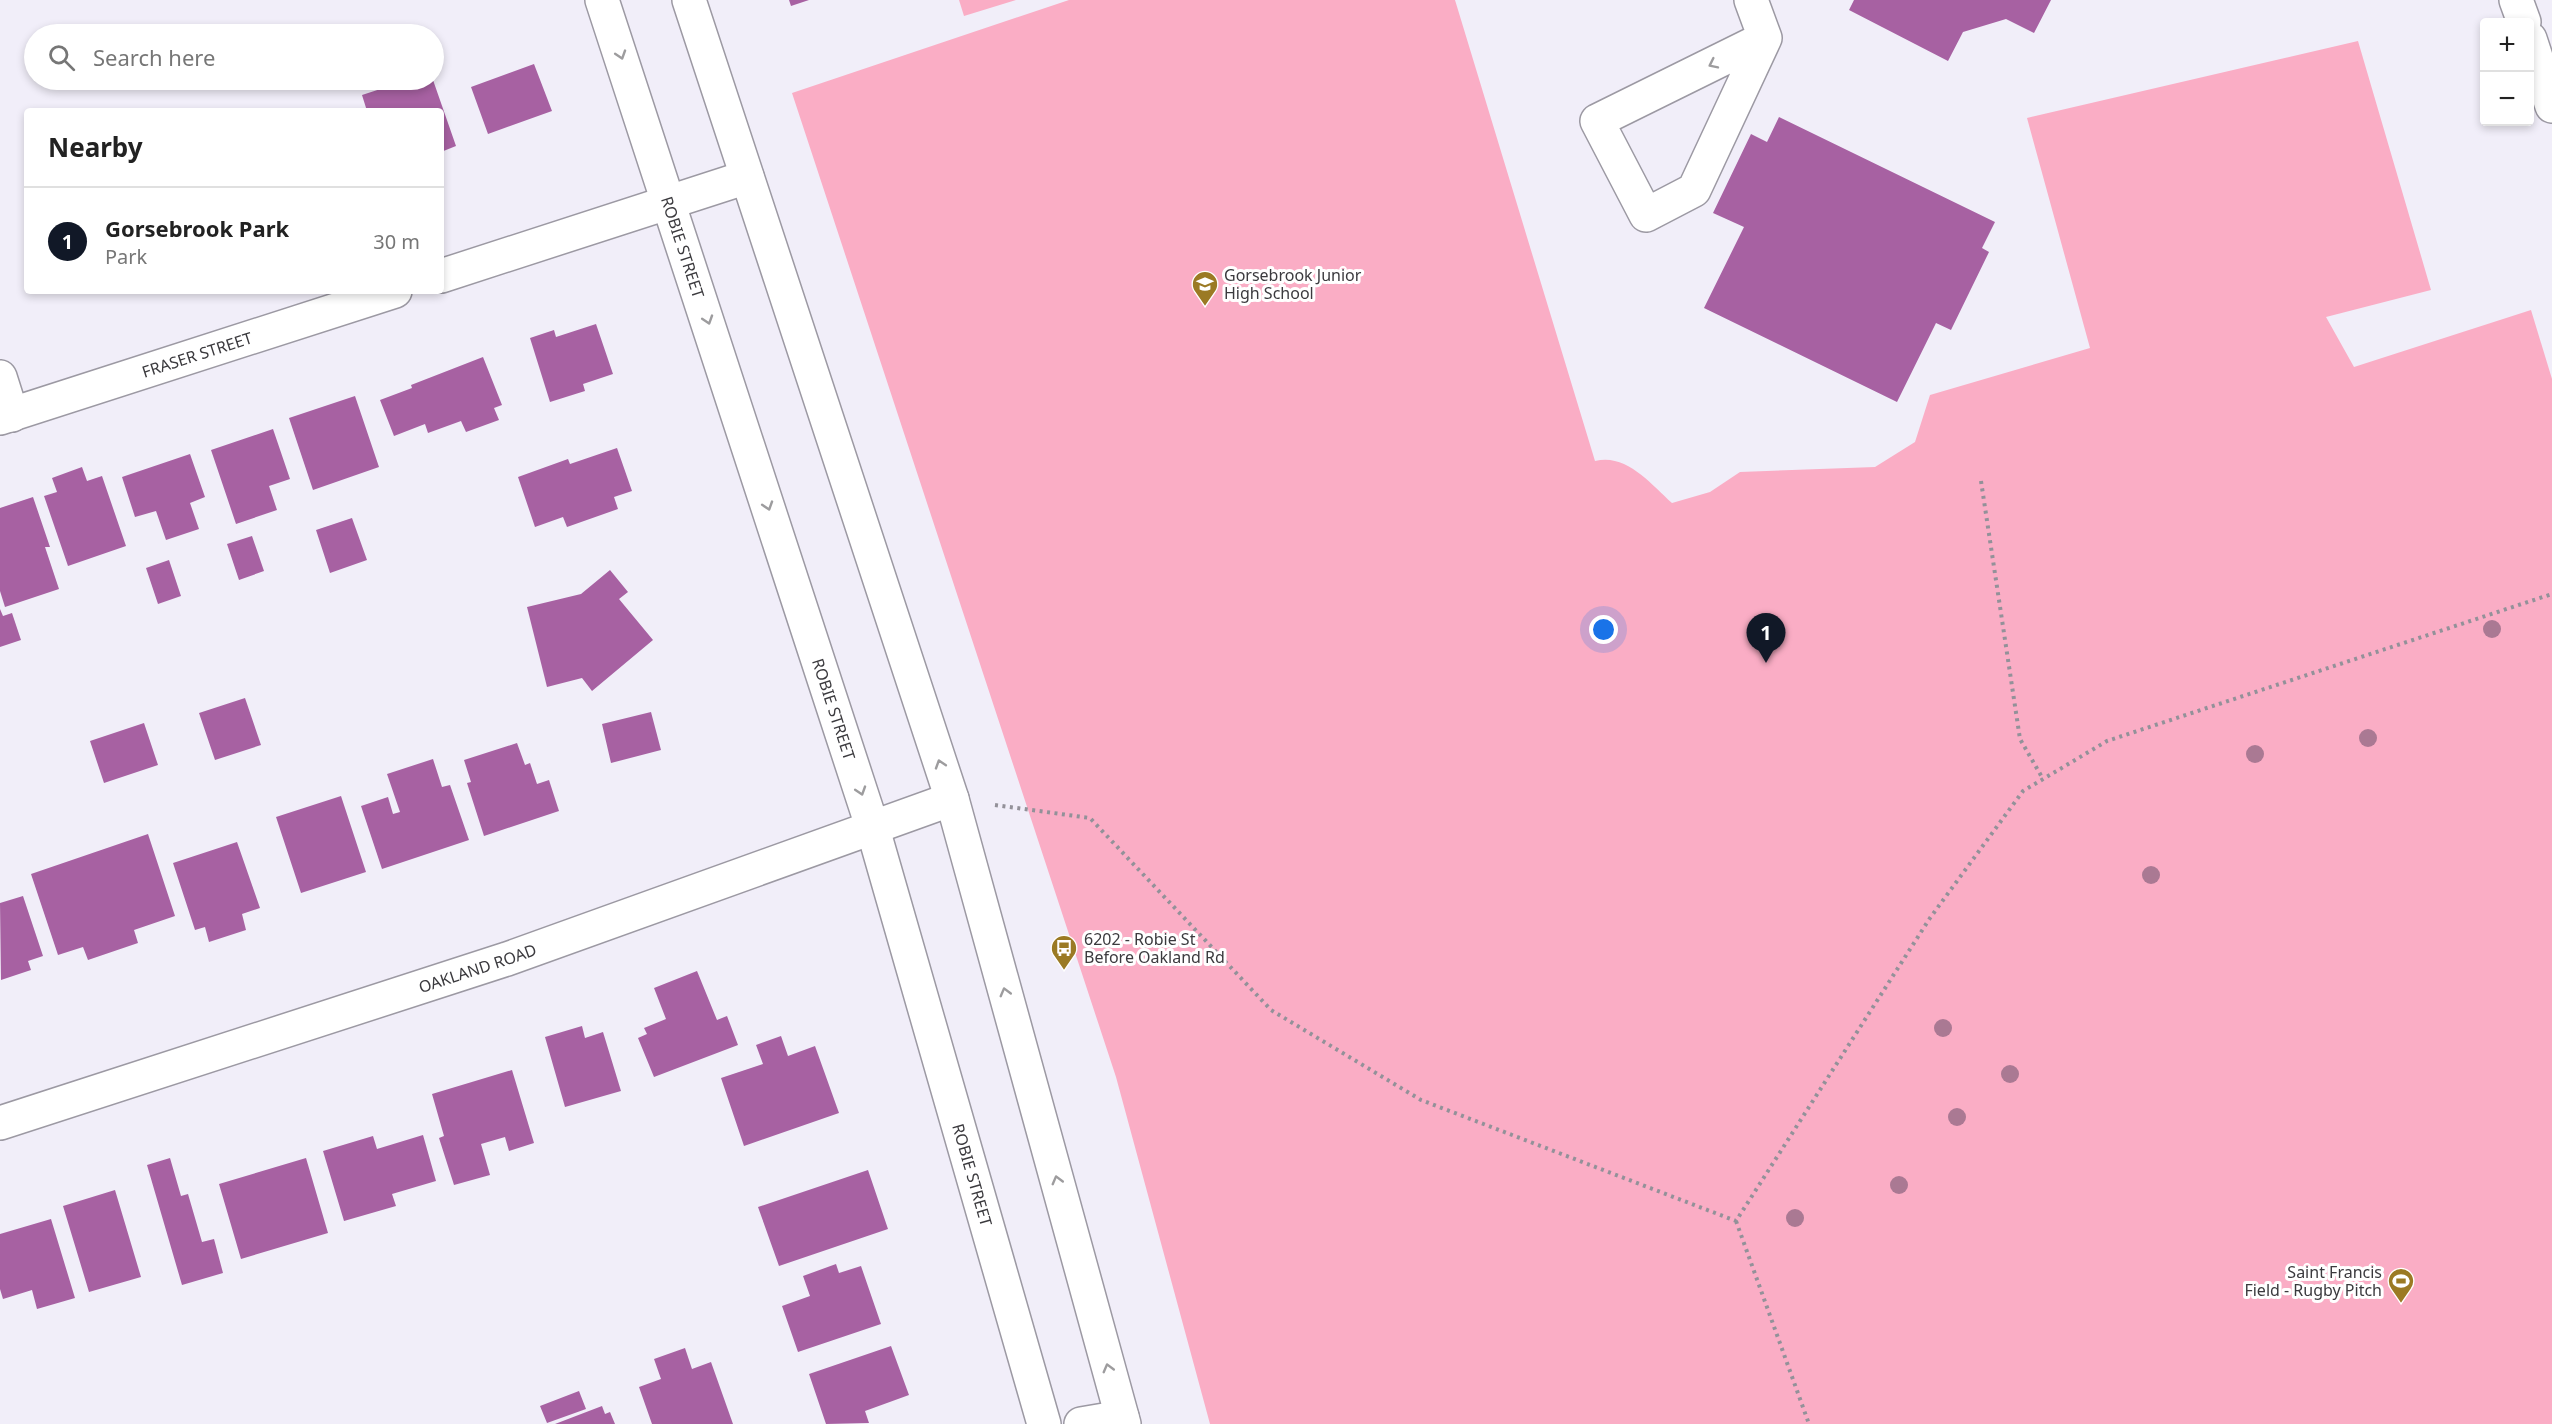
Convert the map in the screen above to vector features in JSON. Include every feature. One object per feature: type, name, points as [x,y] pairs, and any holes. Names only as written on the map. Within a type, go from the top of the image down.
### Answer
[{"type":"main road","name":"ROBIE STREET","points":[[602,0],[670,202],[873,829],[1044,1424]]},
{"type":"main road","points":[[689,0],[952,799],[1123,1420],[1081,1424]]},
{"type":"main road","points":[[1751,0],[1765,38],[1694,190],[1646,215],[1597,121],[1765,38]]},
{"type":"main road","points":[[2516,0],[2523,18]]},
{"type":"main road","points":[[2534,54],[2552,106]]},
{"type":"main road","points":[[444,275],[747,177]]},
{"type":"main road","name":"FRASER STREET","points":[[6,417],[386,294]]},
{"type":"main road","points":[[0,377],[6,417]]},
{"type":"main road","name":"OAKLAND ROAD","points":[[0,1123],[507,959],[952,799]]},
{"type":"path","points":[[1981,481],[2020,739],[2043,779]]},
{"type":"path","points":[[1736,1221],[1930,918],[2023,791],[2107,741],[2552,594]]},
{"type":"path","points":[[952,799],[1090,818],[1271,1010],[1422,1100],[1736,1221],[1809,1424]]},
{"type":"shaded area","points":[[959,0],[1016,0],[964,16]]},
{"type":"shaded area","points":[[1069,0],[1455,0],[1595,461],[1617,461],[1627,466],[1646,479],[1672,503],[1710,492],[1740,472],[1875,467],[1915,442],[1930,395],[2090,348],[2027,118],[2358,41],[2431,290],[2326,317],[2354,367],[2531,310],[2552,379],[2552,1424],[1210,1424],[1116,1077],[792,93]]},
{"type":"building","points":[[789,0],[809,0],[791,6]]},
{"type":"building","points":[[1854,0],[2051,0],[2034,33],[2006,19],[1963,32],[1948,61],[1849,10]]},
{"type":"building","points":[[534,64],[552,111],[488,134],[471,87]]},
{"type":"building","points":[[377,90],[436,90],[443,108],[366,108],[362,95]]},
{"type":"building","points":[[444,112],[456,146],[444,151]]},
{"type":"building","points":[[1779,117],[1995,222],[1982,248],[1989,252],[1951,330],[1936,323],[1897,402],[1704,308],[1744,227],[1713,213],[1751,134],[1767,142]]},
{"type":"building","points":[[596,324],[613,374],[583,384],[585,391],[550,402],[530,338],[554,330],[556,337]]},
{"type":"building","points":[[483,357],[502,405],[494,408],[499,420],[466,432],[461,421],[428,433],[425,424],[394,436],[380,400],[412,388],[411,385]]},
{"type":"building","points":[[355,396],[379,467],[313,490],[289,418]]},
{"type":"building","points":[[273,429],[290,479],[269,486],[277,510],[236,524],[211,450]]},
{"type":"building","points":[[617,448],[632,491],[614,497],[618,509],[567,527],[563,517],[535,527],[518,477],[568,459],[570,464]]},
{"type":"building","points":[[190,454],[205,497],[190,503],[199,529],[166,540],[156,511],[135,517],[122,477]]},
{"type":"building","points":[[82,467],[87,481],[102,476],[126,546],[68,566],[44,496],[57,492],[52,478]]},
{"type":"building","points":[[33,497],[50,547],[45,547],[59,589],[5,607],[0,591],[0,508]]},
{"type":"building","points":[[352,518],[367,560],[330,573],[316,530]]},
{"type":"building","points":[[252,536],[264,571],[239,580],[227,544]]},
{"type":"building","points":[[169,560],[181,596],[158,604],[146,568]]},
{"type":"building","points":[[610,570],[628,592],[619,599],[653,640],[592,691],[582,678],[547,687],[527,607],[581,594]]},
{"type":"building","points":[[0,609],[3,616],[12,613],[21,640],[0,647]]},
{"type":"building","points":[[245,698],[261,745],[215,760],[199,713]]},
{"type":"building","points":[[651,712],[661,750],[611,763],[602,724]]},
{"type":"building","points":[[144,723],[158,765],[104,783],[90,741]]},
{"type":"building","points":[[517,743],[525,765],[530,763],[537,784],[549,780],[559,811],[484,836],[467,783],[471,782],[464,760]]},
{"type":"building","points":[[433,759],[442,787],[450,785],[469,840],[382,869],[361,806],[388,797],[393,814],[400,812],[387,774]]},
{"type":"building","points":[[341,796],[366,872],[301,893],[276,817]]},
{"type":"building","points":[[148,834],[175,916],[134,930],[138,943],[88,960],[83,947],[58,955],[31,874]]},
{"type":"building","points":[[237,842],[260,908],[242,914],[246,930],[209,942],[205,927],[195,930],[173,863]]},
{"type":"building","points":[[23,896],[43,956],[28,961],[31,970],[1,980],[0,903]]},
{"type":"building","points":[[697,971],[717,1020],[727,1016],[738,1045],[654,1077],[638,1038],[647,1034],[644,1028],[666,1019],[654,988]]},
{"type":"building","points":[[582,1026],[585,1038],[603,1032],[621,1091],[565,1107],[545,1037]]},
{"type":"building","points":[[781,1036],[788,1056],[815,1046],[839,1113],[744,1146],[721,1078],[763,1064],[756,1045]]},
{"type":"building","points":[[512,1070],[534,1143],[509,1151],[505,1137],[481,1144],[490,1175],[454,1185],[439,1138],[444,1136],[432,1094]]},
{"type":"building","points":[[423,1135],[436,1181],[392,1194],[396,1206],[344,1221],[323,1151],[373,1136],[377,1149]]},
{"type":"building","points":[[170,1158],[181,1196],[188,1194],[202,1242],[214,1239],[223,1273],[182,1285],[147,1165]]},
{"type":"building","points":[[306,1158],[328,1233],[241,1259],[219,1184]]},
{"type":"building","points":[[868,1170],[888,1229],[779,1266],[758,1207]]},
{"type":"building","points":[[115,1190],[141,1277],[89,1292],[63,1206]]},
{"type":"building","points":[[51,1219],[75,1298],[37,1309],[32,1290],[3,1299],[0,1289],[0,1234]]},
{"type":"building","points":[[836,1264],[839,1273],[861,1266],[881,1324],[798,1352],[782,1306],[810,1296],[803,1276]]},
{"type":"building","points":[[891,1346],[909,1395],[865,1411],[869,1423],[826,1424],[809,1374]]},
{"type":"building","points":[[685,1348],[692,1369],[711,1362],[733,1424],[652,1424],[639,1387],[661,1379],[654,1359]]},
{"type":"building","points":[[579,1391],[586,1409],[547,1423],[540,1406]]},
{"type":"building","points":[[602,1406],[605,1414],[610,1412],[615,1424],[555,1424]]},
{"type":"place","name":"Gorsebrook Junior High School","points":[[1205,307]]},
{"type":"place","name":"Gorsebrook Park","points":[[1766,663]]},
{"type":"place","name":"6202 - Robie St Before Oakland Rd","points":[[1064,971]]},
{"type":"place","name":"Saint Francis Field - Rugby Pitch","points":[[2401,1304]]}]
